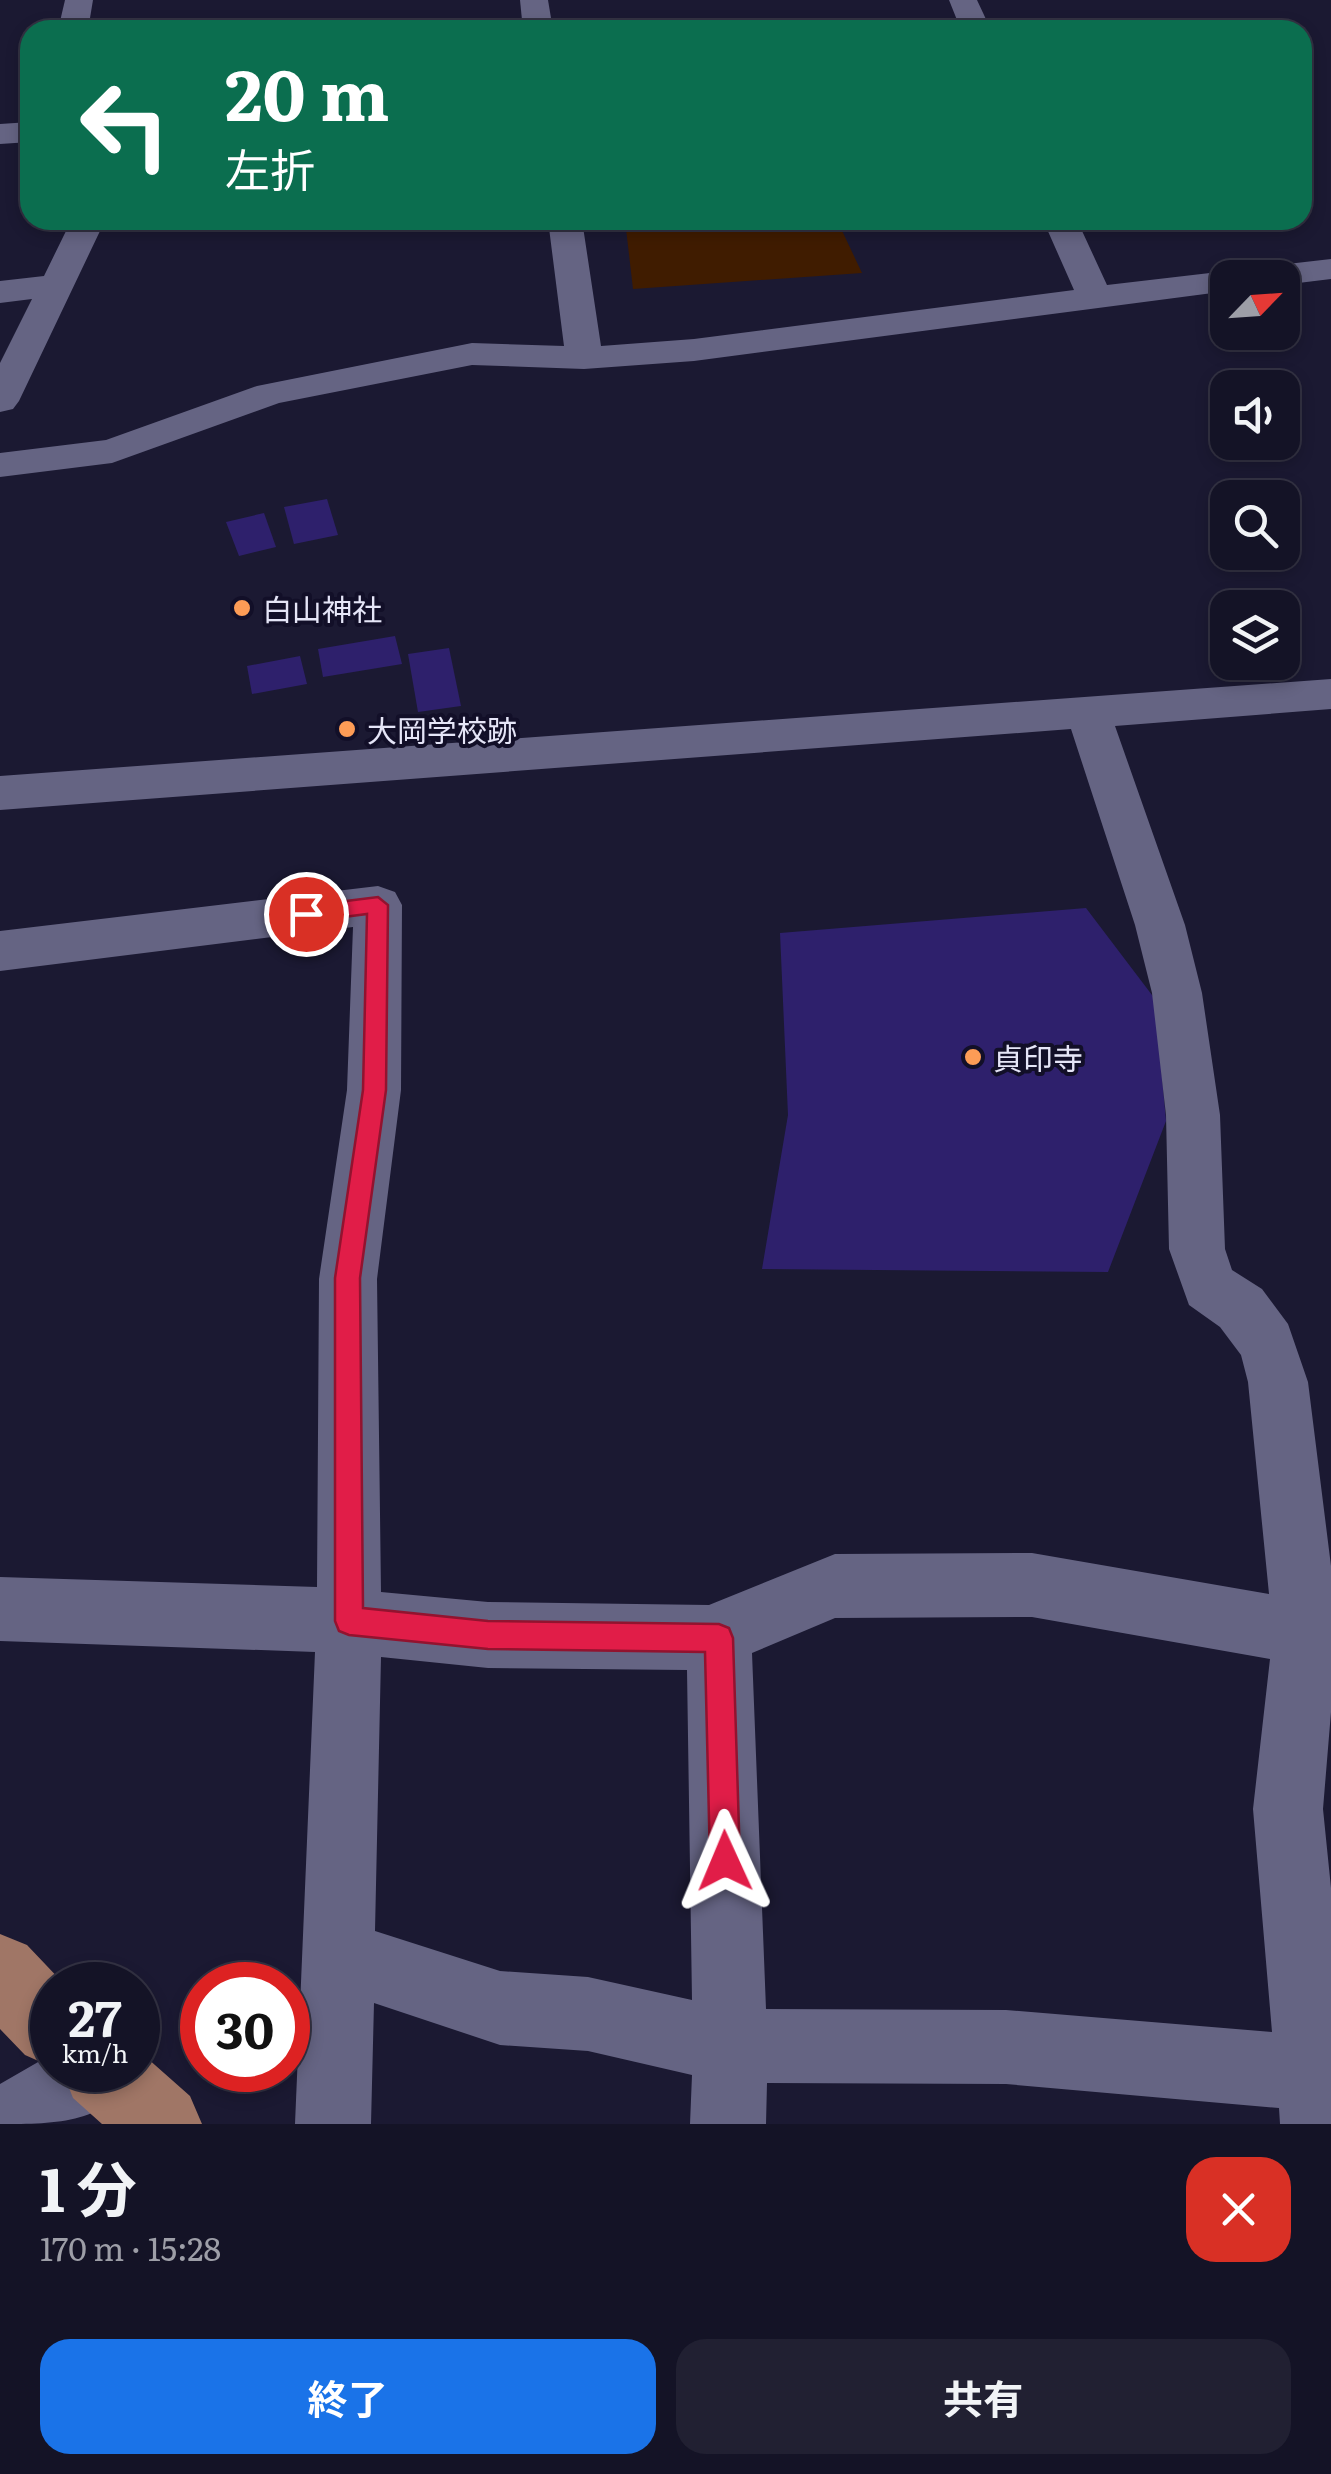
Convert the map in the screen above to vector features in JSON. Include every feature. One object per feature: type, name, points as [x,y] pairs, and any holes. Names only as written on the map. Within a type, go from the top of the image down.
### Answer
[{"type":"main road","points":[[0,1972],[30,2004]]},
{"type":"main road","points":[[125,2092],[162,2124]]},
{"type":"street","points":[[0,401],[84,230]]},
{"type":"street","points":[[566,230],[584,358]]},
{"type":"street","points":[[1064,230],[1094,296]]},
{"type":"street","points":[[1300,272],[1331,268]]},
{"type":"street","points":[[0,465],[112,451],[270,394],[472,354],[584,358],[694,350],[1210,282]]},
{"type":"street","points":[[0,292],[58,286]]},
{"type":"street","points":[[0,793],[1331,694]]},
{"type":"street","points":[[336,1954],[500,2008],[588,2014],[730,2046],[1006,2047],[1316,2099],[1288,1809],[1318,1636],[1294,1505],[1278,1382],[1268,1342],[1241,1308],[1208,1287],[1197,1250],[1193,1116],[1177,992],[1160,925],[1087,712]]},
{"type":"street","points":[[0,950],[378,905],[374,1090],[348,1278],[349,1621],[333,2124]]},
{"type":"street","points":[[0,1608],[349,1621],[488,1635],[719,1638],[736,1625],[835,1586],[1032,1585],[1318,1636]]},
{"type":"street","points":[[719,1638],[730,2046],[728,2124]]},
{"type":"street","points":[[0,2122],[8,2122],[61,2092]]},
{"type":"shaded area","points":[[626,230],[842,230],[862,273],[633,289]]},
{"type":"building","points":[[327,499],[338,535],[294,544],[284,507]]},
{"type":"building","points":[[264,513],[276,547],[239,556],[226,522]]},
{"type":"building","points":[[395,636],[402,664],[323,677],[318,649]]},
{"type":"building","points":[[449,648],[461,706],[418,712],[408,654]]},
{"type":"building","points":[[300,656],[307,684],[252,694],[247,666]]},
{"type":"building","name":"貞印寺","points":[[1086,908],[1155,999],[1166,1121],[1108,1272],[762,1269],[788,1115],[780,933]]},
{"type":"place","name":"白山神社","points":[[242,608]]},
{"type":"place","name":"大岡学校跡","points":[[347,729]]},
{"type":"place","name":"貞印寺","points":[[973,1057]]},
{"type":"route","points":[[306,914],[378,905],[374,1090],[348,1278],[349,1621],[488,1635],[719,1638],[725,1861]]}]
